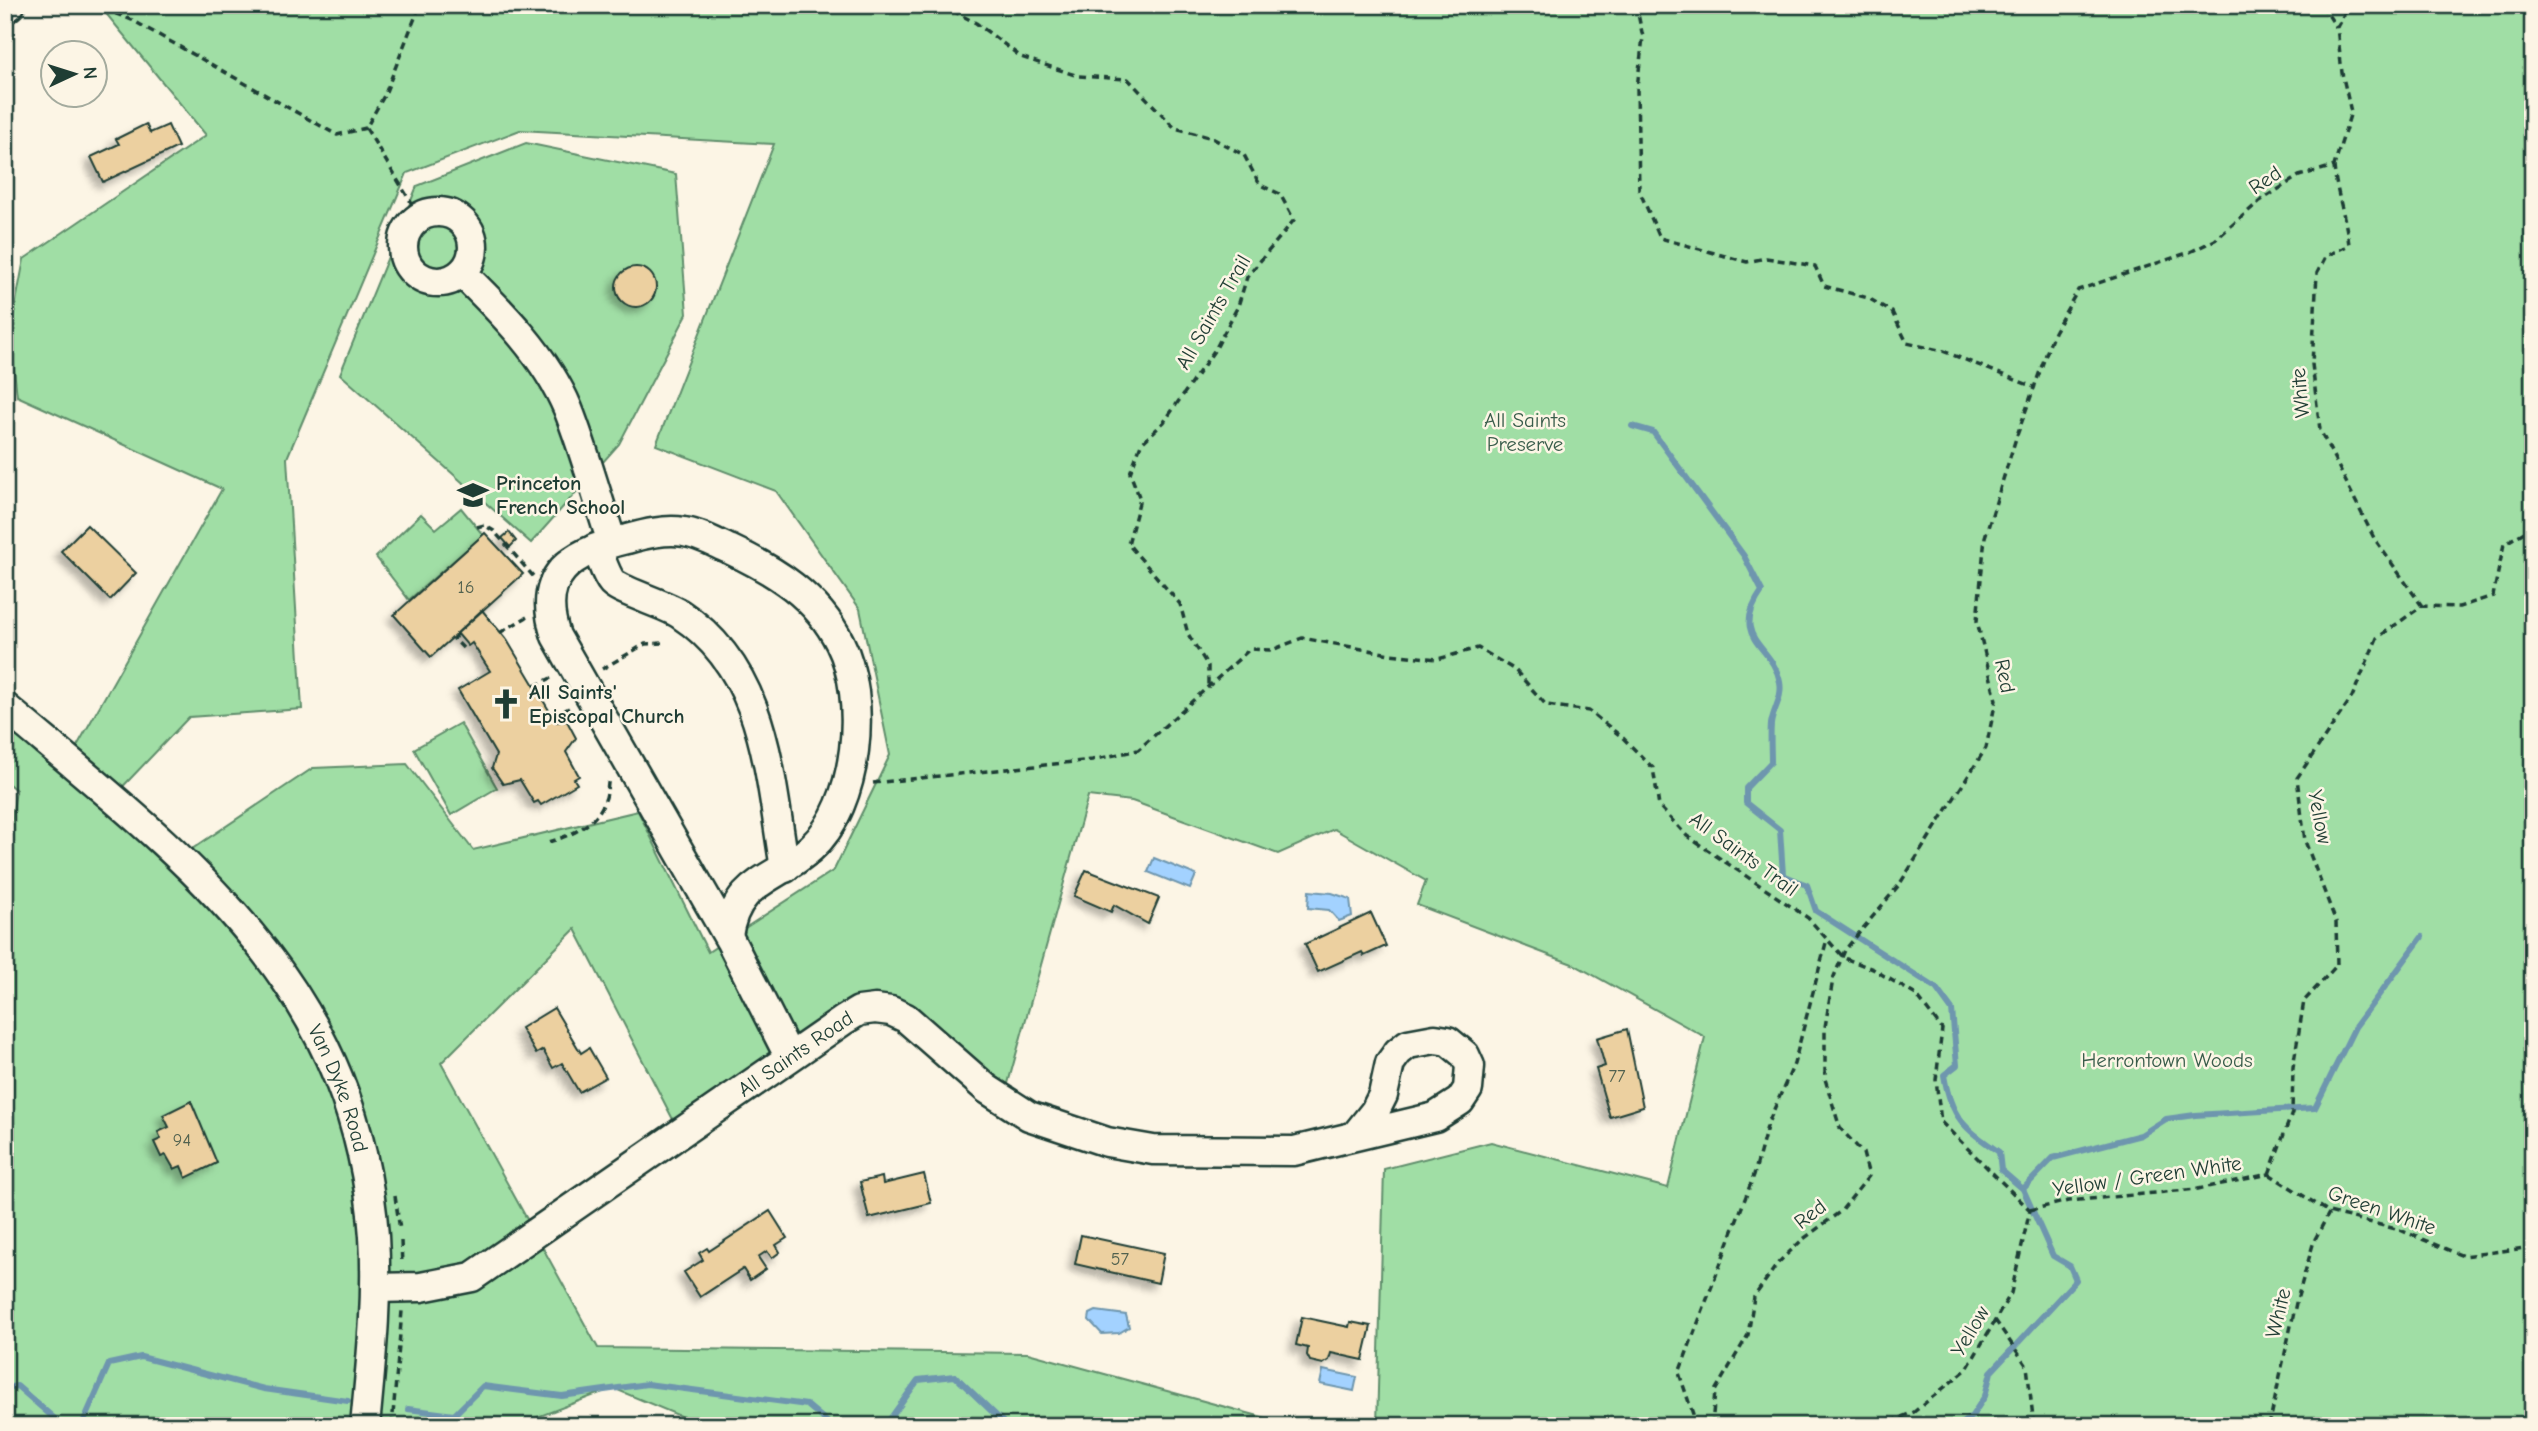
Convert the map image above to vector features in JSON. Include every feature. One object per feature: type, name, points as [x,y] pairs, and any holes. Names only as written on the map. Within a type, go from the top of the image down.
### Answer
[{"type":"street","points":[[5,9],[10,5]]},
{"type":"street","points":[[431,213],[453,215],[469,231],[472,253],[462,273],[453,279],[429,282],[410,269],[405,258],[405,235],[420,217],[431,213]]},
{"type":"street","points":[[462,273],[501,312],[545,367],[567,408],[613,582],[680,613],[718,645],[746,687],[758,723],[785,868]]},
{"type":"street","points":[[728,936],[736,908],[750,887],[785,868],[820,838],[846,786],[855,740],[854,692],[841,644],[816,607],[764,565],[702,537],[685,532],[666,531],[604,545],[574,559],[556,576],[549,601],[552,625],[728,936],[789,1056]]},
{"type":"street","name":"Van Dyke Road","points":[[5,707],[139,818],[243,922],[294,992],[322,1044],[356,1136],[369,1194],[376,1288],[365,1426]]},
{"type":"street","name":"All Saints Road","points":[[376,1288],[421,1287],[472,1277],[789,1056],[859,1011],[883,1010],[906,1018],[987,1088],[1029,1116],[1107,1142],[1153,1150],[1294,1151],[1355,1136]]},
{"type":"path","points":[[93,5],[132,20],[337,135],[366,128],[385,94],[420,5]]},
{"type":"path","name":"All Saints Trail","points":[[942,5],[976,23],[1021,57],[1078,76],[1128,79],[1175,128],[1212,138],[1244,155],[1260,185],[1280,194],[1294,220],[1247,276],[1238,306],[1216,348],[1164,422],[1141,444],[1130,473],[1140,499],[1129,544],[1180,604],[1188,634],[1208,666],[1208,689]]},
{"type":"path","points":[[1636,5],[1643,37],[1637,88],[1639,190],[1660,238],[1747,262],[1766,258],[1815,266],[1824,286],[1868,298],[1892,312],[1908,343],[1943,351],[2036,388]]},
{"type":"path","points":[[2322,5],[2337,27],[2342,73],[2351,112],[2334,166]]},
{"type":"path","points":[[2337,27],[2349,5]]},
{"type":"path","points":[[2524,5],[2533,13]]},
{"type":"path","points":[[366,128],[420,217]]},
{"type":"path","name":"Red","points":[[1712,1426],[1715,1391],[1748,1335],[1754,1297],[1778,1264],[1802,1240],[1840,1211],[1869,1176],[1863,1153],[1840,1128],[1825,1079],[1825,1027],[1833,979],[1844,958],[1845,950],[1899,885],[1986,748],[1996,700],[1977,621],[1985,537],[2016,438],[2054,332],[2078,290],[2190,252],[2215,240],[2260,201],[2299,176],[2334,166]]},
{"type":"path","name":"White","points":[[2334,166],[2336,191],[2346,218],[2349,245],[2326,256],[2317,273],[2312,364],[2317,418],[2327,450],[2374,538],[2423,606]]},
{"type":"path","points":[[477,527],[484,525],[494,531],[536,581]]},
{"type":"path","points":[[2423,606],[2459,607],[2493,596],[2504,544],[2533,527]]},
{"type":"path","name":"Yellow","points":[[2269,1174],[2292,1113],[2293,1067],[2304,1001],[2337,965],[2336,922],[2305,841],[2297,778],[2352,697],[2377,638],[2423,606]]},
{"type":"path","points":[[502,632],[520,619],[536,616]]},
{"type":"path","points":[[457,634],[454,639],[463,648]]},
{"type":"path","name":"All Saints Trail","points":[[846,786],[1092,760],[1138,750],[1250,649],[1272,650],[1302,638],[1390,654],[1438,659],[1478,648],[1514,670],[1546,705],[1589,711],[1622,737],[1653,768],[1658,806],[1687,836],[1808,918],[1844,958]]},
{"type":"path","points":[[593,674],[645,643],[662,643]]},
{"type":"path","points":[[535,687],[553,676]]},
{"type":"path","points":[[553,718],[579,702]]},
{"type":"path","points":[[550,842],[577,833],[593,819],[605,800],[613,767]]},
{"type":"path","points":[[1697,1426],[1679,1373],[1754,1175],[1768,1123],[1794,1064],[1826,939]]},
{"type":"path","points":[[1844,958],[1873,969],[1916,995],[1942,1029],[1936,1080],[1941,1122],[2030,1210]]},
{"type":"path","name":"Yellow / Green White","points":[[2030,1210],[2068,1201],[2198,1189],[2269,1174]]},
{"type":"path","name":"Green White","points":[[2269,1174],[2329,1212],[2400,1230],[2463,1256],[2533,1247]]},
{"type":"path","name":"Yellow","points":[[1880,1426],[1914,1412],[1967,1369],[2011,1293],[2030,1210]]},
{"type":"path","name":"White","points":[[2269,1426],[2296,1303],[2314,1241],[2329,1212]]},
{"type":"path","points":[[392,1426],[402,1320]]},
{"type":"path","points":[[1995,1321],[2027,1366],[2034,1426]]},
{"type":"green space","points":[[99,5],[2533,5],[2533,1426],[1377,1426],[1384,1169],[1491,1142],[1668,1188],[1705,1037],[1575,965],[1417,905],[1426,881],[1334,829],[1278,854],[1132,801],[1088,796],[1002,1105],[885,1007],[681,1135],[575,929],[441,1063],[598,1348],[1028,1353],[1295,1426],[704,1426],[613,1388],[514,1426],[5,1426],[5,869],[16,790],[5,781],[5,713],[67,764],[222,489],[17,396],[10,334],[24,259],[206,135]],"holes":[[[520,130],[774,144],[656,445],[776,491],[860,609],[890,755],[834,870],[708,952],[638,811],[473,850],[407,764],[313,768],[180,857],[111,799],[189,717],[302,709],[287,458],[407,173]]]},
{"type":"green space","points":[[526,143],[676,174],[687,314],[619,444],[531,543],[340,374],[417,186]]},
{"type":"green space","points":[[461,508],[483,535],[409,600],[376,557],[421,514],[436,529]]},
{"type":"green space","points":[[460,723],[497,788],[451,815],[414,749]]},
{"type":"water","points":[[1154,858],[1196,875],[1190,889],[1148,872]]},
{"type":"water","points":[[1309,891],[1332,893],[1350,899],[1352,916],[1339,921],[1329,910],[1308,908]]},
{"type":"water","points":[[1096,1311],[1126,1315],[1129,1327],[1119,1333],[1102,1334],[1089,1320],[1090,1314]]},
{"type":"water","points":[[1323,1370],[1357,1377],[1354,1391],[1320,1384]]},
{"type":"building","points":[[146,124],[150,133],[168,125],[178,147],[103,182],[91,157],[119,144],[116,139]]},
{"type":"building","points":[[636,267],[644,268],[650,273],[655,279],[655,295],[650,301],[644,306],[636,307],[628,306],[622,301],[617,295],[616,287],[617,279],[622,273],[628,268]]},
{"type":"building","points":[[87,525],[136,573],[110,600],[61,551]]},
{"type":"building","points":[[509,532],[516,541],[510,547],[502,538]]},
{"type":"building","points":[[485,533],[523,574],[431,657],[394,615]]},
{"type":"building","name":"All Saints' Episcopal Church","points":[[482,610],[507,640],[556,722],[567,721],[576,738],[566,752],[579,776],[574,779],[577,784],[541,805],[538,801],[534,803],[520,780],[503,784],[492,768],[496,755],[458,690],[490,671],[472,643],[468,646],[457,633]]},
{"type":"building","points":[[1086,870],[1159,898],[1148,924],[1114,905],[1111,912],[1074,896]]},
{"type":"building","points":[[1371,913],[1386,946],[1364,956],[1362,952],[1318,972],[1305,944]]},
{"type":"building","points":[[554,1008],[581,1053],[589,1048],[606,1077],[579,1092],[562,1063],[553,1068],[543,1050],[536,1054],[521,1028]]},
{"type":"building","points":[[1627,1029],[1643,1107],[1610,1117],[1596,1069],[1605,1066],[1597,1038]]},
{"type":"building","points":[[191,1101],[217,1163],[186,1178],[181,1166],[174,1169],[166,1155],[161,1157],[154,1142],[161,1139],[158,1132],[169,1127],[163,1115]]},
{"type":"building","points":[[924,1174],[931,1203],[869,1218],[860,1182],[882,1177],[883,1184]]},
{"type":"building","points":[[770,1211],[787,1238],[776,1245],[780,1252],[772,1258],[767,1251],[758,1257],[766,1269],[750,1280],[743,1269],[700,1297],[684,1272],[703,1260],[699,1253],[707,1248],[709,1251]]},
{"type":"building","points":[[1081,1235],[1164,1253],[1158,1283],[1075,1264]]},
{"type":"building","points":[[1302,1317],[1349,1327],[1350,1322],[1371,1326],[1363,1360],[1331,1353],[1329,1360],[1323,1364],[1310,1361],[1308,1348],[1296,1345]]},
{"type":"waterway","points":[[1632,426],[1653,432],[1744,556],[1762,591],[1749,621],[1756,641],[1776,669],[1781,688],[1771,724],[1771,762],[1746,788],[1746,803],[1780,830],[1783,875],[1807,885],[1816,911],[1936,988],[1952,1010],[1957,1065],[1944,1075],[1955,1112],[1968,1128],[1999,1152],[2001,1170],[2023,1189],[2053,1256],[2070,1266],[2076,1280],[1991,1372],[1985,1396],[1972,1416],[1958,1426]]},
{"type":"waterway","points":[[2023,1189],[2053,1158],[2141,1135],[2166,1119],[2315,1108],[2355,1027],[2422,937]]},
{"type":"waterway","points":[[77,1426],[82,1425],[109,1364],[141,1357],[264,1389],[348,1401]]},
{"type":"waterway","points":[[885,1426],[918,1380],[955,1376],[1007,1426]]},
{"type":"waterway","points":[[408,1409],[454,1415],[483,1386],[562,1396],[647,1384],[807,1405],[832,1426]]},
{"type":"waterway","points":[[5,1388],[17,1386],[63,1426]]},
{"type":"place","name":"Princeton French School","points":[[473,495]]},
{"type":"place","name":"All Saints' Episcopal Church","points":[[506,704]]},
{"type":"park label","name":"All Saints Preserve","points":[[1525,432]]},
{"type":"park label","name":"Herrontown Woods","points":[[2167,1060]]}]
